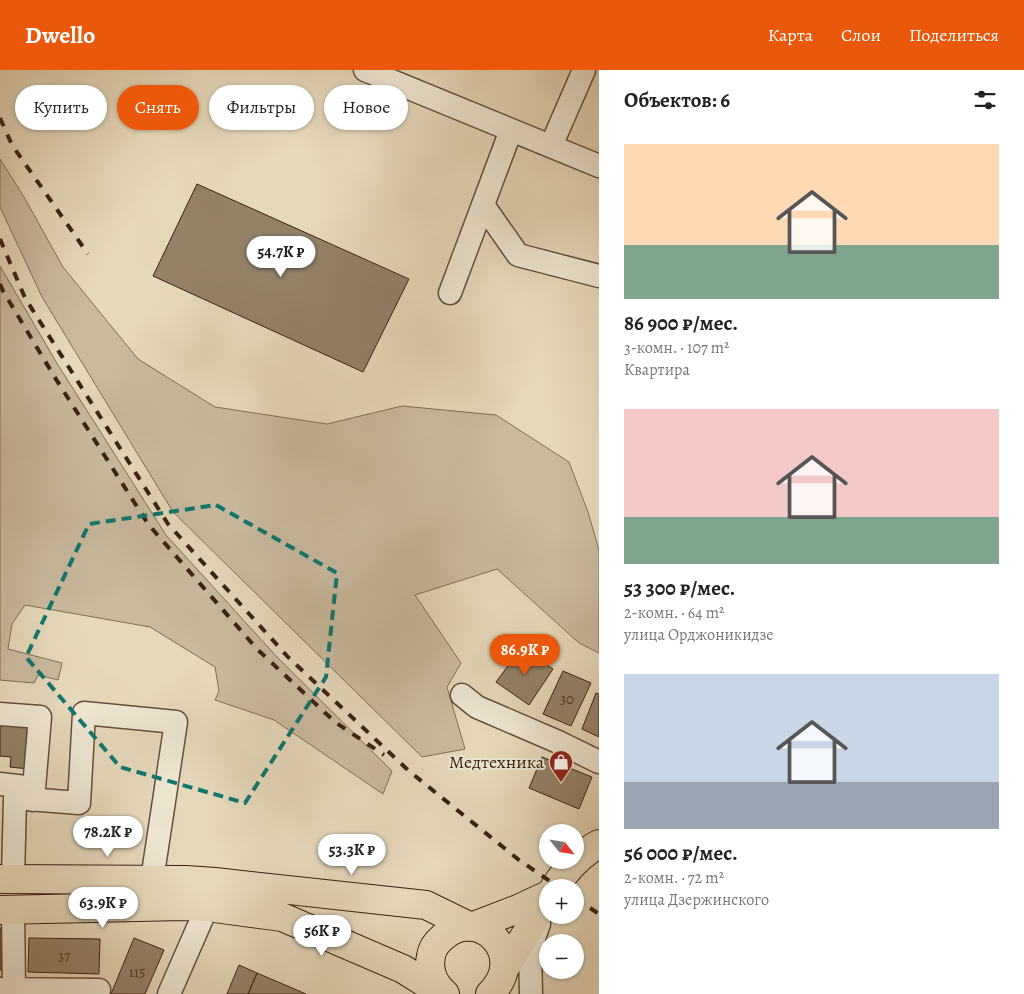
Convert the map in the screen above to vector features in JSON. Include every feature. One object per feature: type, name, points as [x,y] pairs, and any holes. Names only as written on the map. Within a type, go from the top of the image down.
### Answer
[{"type":"main road","points":[[561,879],[576,860],[599,844]]},
{"type":"main road","points":[[7,878],[186,880],[211,894],[282,917],[403,969],[444,994]]},
{"type":"main road","points":[[6,910],[183,906],[211,894],[494,908],[539,899]]},
{"type":"main road","points":[[444,994],[438,989],[432,978],[430,965],[432,952],[438,941],[447,933],[459,928],[472,927],[539,901]]},
{"type":"main road","points":[[426,905],[472,927],[483,930],[492,936],[500,945],[504,956],[505,968]]},
{"type":"main road","points":[[490,994],[497,988],[505,968],[539,912]]},
{"type":"street","points":[[365,70],[599,166]]},
{"type":"street","points":[[551,146],[584,70]]},
{"type":"street","points":[[450,293],[511,130]]},
{"type":"street","points":[[483,204],[518,255],[599,276]]},
{"type":"street","points":[[462,696],[477,708],[599,762]]},
{"type":"street","points":[[0,784],[34,794],[79,803],[84,713],[176,722],[152,880]]},
{"type":"street","points":[[0,714],[40,717],[34,794]]},
{"type":"street","points":[[7,878],[15,798],[34,794]]},
{"type":"street","points":[[170,994],[211,894]]},
{"type":"street","points":[[6,910],[7,990],[99,990]]},
{"type":"street","points":[[531,994],[530,950],[539,924]]},
{"type":"street","points":[[505,968],[523,994]]},
{"type":"highlighted area","points":[[216,505],[337,573],[326,677],[245,803],[120,767],[26,657],[89,524]]},
{"type":"shaded area","points":[[0,159],[24,197],[63,267],[138,359],[215,407],[327,424],[402,406],[496,415],[569,462],[588,512],[599,550],[599,653],[579,643],[497,569],[415,595],[461,663],[447,687],[465,749],[422,757],[173,512],[42,297],[0,207]]},
{"type":"shaded area","points":[[0,266],[58,365],[166,535],[277,657],[392,771],[383,794],[274,720],[215,700],[219,691],[215,667],[150,627],[25,605],[12,624],[8,649],[62,663],[58,680],[38,675],[34,683],[0,680]]},
{"type":"building","points":[[197,184],[409,279],[363,372],[153,276]]},
{"type":"building","points":[[522,647],[553,669],[529,705],[496,682]]},
{"type":"building","points":[[563,671],[591,683],[571,726],[543,714]]},
{"type":"building","points":[[596,693],[599,694],[599,737],[582,729]]},
{"type":"building","points":[[0,718],[34,722],[29,769],[10,767],[11,757],[0,756]]},
{"type":"building","points":[[542,757],[592,777],[579,809],[529,788]]},
{"type":"building","points":[[0,928],[3,928],[2,970],[0,970]]},
{"type":"building","points":[[29,938],[100,939],[99,974],[28,972]]},
{"type":"building","points":[[134,938],[164,950],[145,994],[111,994]]},
{"type":"building","points":[[239,965],[257,973],[248,994],[227,994]]},
{"type":"building","points":[[257,973],[306,994],[248,994]]},
{"type":"railway","points":[[0,118],[12,145],[88,254]]},
{"type":"railway","points":[[0,239],[25,298],[168,524],[288,657],[409,771],[519,860],[547,879]]},
{"type":"railway","points":[[0,284],[54,376],[148,524],[257,649],[335,722],[384,755]]},
{"type":"railway","points":[[584,904],[599,914]]},
{"type":"place","name":"Медтехника","points":[[561,783]]}]
